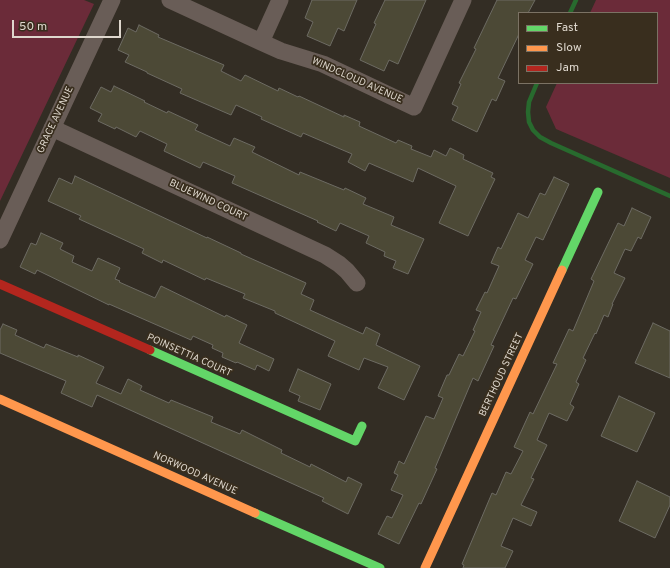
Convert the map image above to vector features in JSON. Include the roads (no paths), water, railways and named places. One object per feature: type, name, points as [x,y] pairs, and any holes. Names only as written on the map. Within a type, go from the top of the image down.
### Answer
[{"type":"street","name":"GRACE AVENUE","points":[[0,240],[112,0]]},
{"type":"street","name":"WINDCLOUD AVENUE","points":[[170,0],[282,51],[323,64],[414,107],[463,0]]},
{"type":"street","points":[[261,42],[280,0]]},
{"type":"street","name":"BLUEWIND COURT","points":[[52,128],[325,255],[339,264],[357,283]]},
{"type":"street","name":"BERTHOUD STREET","points":[[426,568],[598,192]]},
{"type":"street","name":"POINSETTIA COURT","points":[[0,284],[355,441],[362,426]]},
{"type":"street","name":"NORWOOD AVENUE","points":[[0,399],[380,568]]},
{"type":"waterway","points":[[570,12],[576,0]]},
{"type":"waterway","points":[[537,84],[529,102],[528,112],[529,122],[533,130],[540,137],[670,196]]}]
